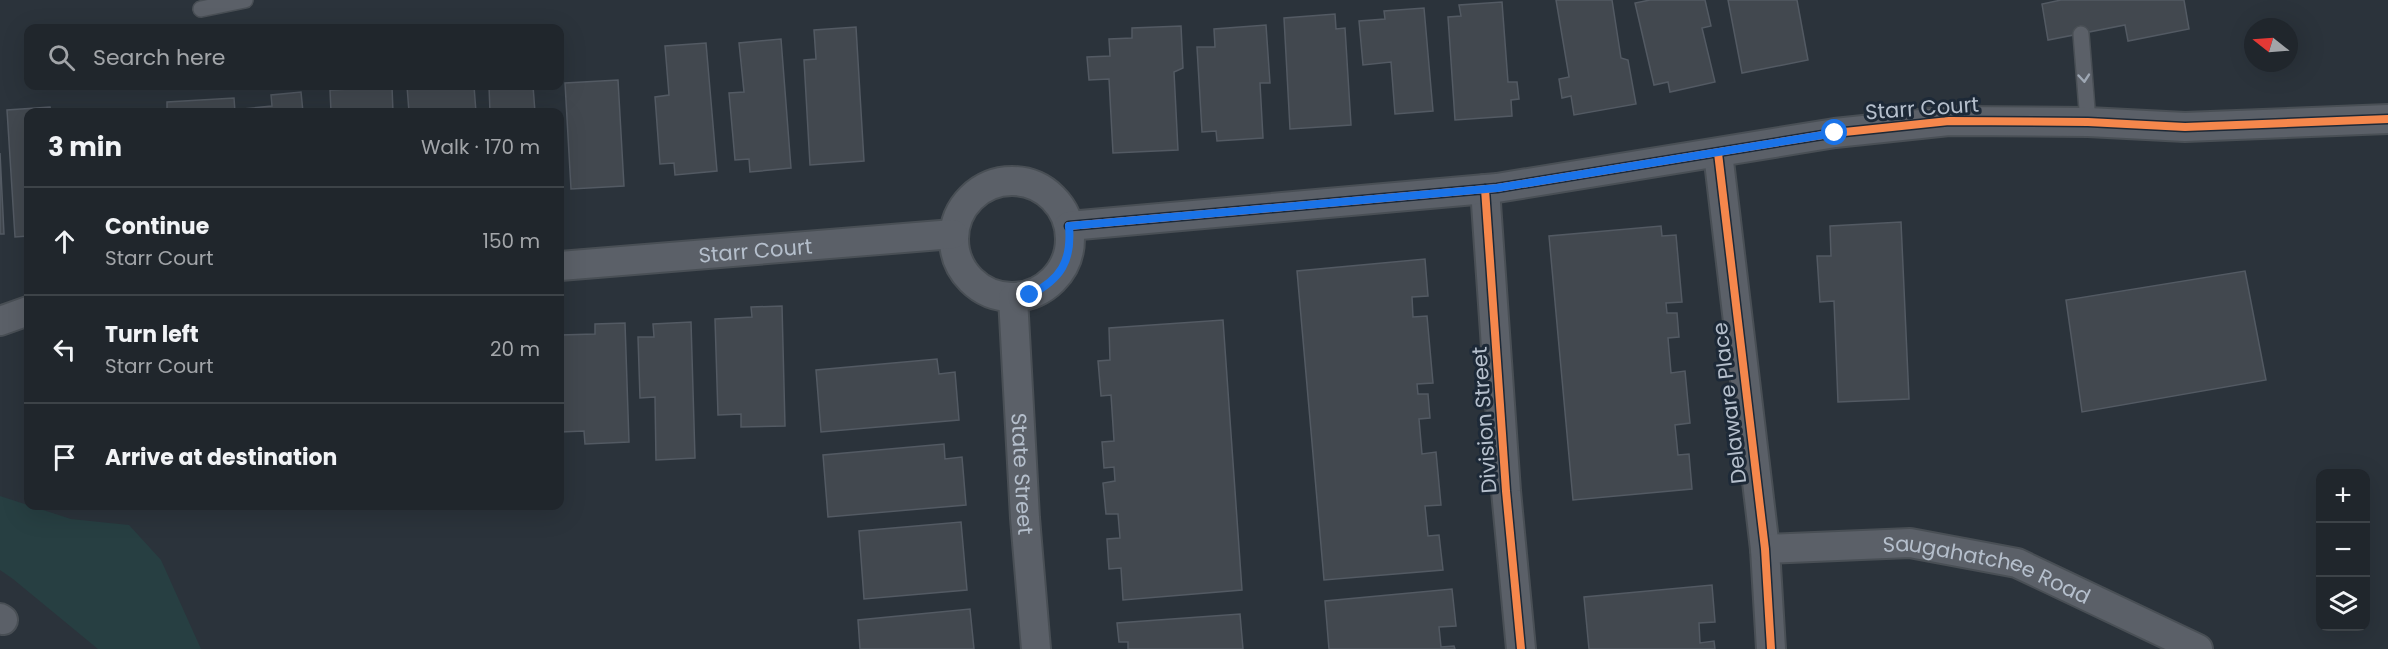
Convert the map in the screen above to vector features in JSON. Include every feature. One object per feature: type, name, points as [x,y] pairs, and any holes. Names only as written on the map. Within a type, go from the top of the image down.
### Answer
[{"type":"street","name":"Starr Court","points":[[1069,226],[1485,189],[1835,133],[1938,122],[2088,122],[2185,127],[2388,119]]},
{"type":"street","name":"Delaware Place","points":[[1718,153],[1765,549],[1771,649]]},
{"type":"street","points":[[1008,180],[1040,187],[1053,197],[1063,210],[1069,226],[1070,243],[1066,260],[1058,275],[1045,287],[1030,295],[1013,298],[993,295],[976,286],[963,272],[955,254],[953,234],[957,218],[965,204],[977,192],[991,184],[1008,180]]},
{"type":"street","name":"Division Street","points":[[1485,189],[1506,491],[1521,649]]},
{"type":"street","name":"Starr Court","points":[[564,266],[953,234]]},
{"type":"street","name":"State Street","points":[[1013,298],[1025,518],[1036,649]]},
{"type":"street","points":[[0,321],[24,312]]},
{"type":"street","name":"Saugahatchee Road","points":[[1765,549],[1910,543],[2017,563],[2198,649]]},
{"type":"lane","points":[[201,9],[244,0]]},
{"type":"lane","points":[[2081,34],[2088,122]]},
{"type":"green space","points":[[0,496],[24,504],[24,510],[43,510],[71,519],[129,525],[161,560],[201,649],[98,649],[0,570]]},
{"type":"building","points":[[1556,0],[1612,0],[1621,58],[1628,60],[1636,104],[1574,115],[1571,96],[1562,98],[1559,79],[1569,77]]},
{"type":"building","points":[[1650,0],[1705,0],[1711,26],[1702,28],[1715,82],[1670,92],[1668,82],[1654,85],[1635,3]]},
{"type":"building","points":[[1728,0],[1797,0],[1808,60],[1742,73]]},
{"type":"building","points":[[2061,0],[2184,0],[2189,29],[2128,41],[2125,25],[2048,40],[2042,4]]},
{"type":"building","points":[[1502,2],[1508,82],[1517,82],[1519,99],[1511,100],[1512,116],[1455,120],[1448,17],[1461,16],[1459,5]]},
{"type":"building","points":[[1424,8],[1433,111],[1395,114],[1391,62],[1363,65],[1359,21],[1385,19],[1384,11]]},
{"type":"building","points":[[1335,14],[1336,29],[1345,28],[1351,125],[1290,129],[1284,18]]},
{"type":"building","points":[[1266,25],[1270,83],[1260,83],[1263,138],[1217,141],[1216,131],[1202,132],[1197,47],[1215,47],[1214,29]]},
{"type":"building","points":[[1181,26],[1183,68],[1174,72],[1178,150],[1113,153],[1109,79],[1089,80],[1087,57],[1110,56],[1109,39],[1132,38],[1132,28]]},
{"type":"building","points":[[856,27],[864,161],[810,165],[804,60],[816,59],[814,30]]},
{"type":"building","points":[[781,39],[791,168],[750,172],[749,159],[735,160],[729,93],[744,92],[739,43]]},
{"type":"building","points":[[706,43],[717,171],[675,175],[674,163],[660,164],[655,97],[669,95],[665,46]]},
{"type":"building","points":[[618,80],[624,186],[571,189],[565,83]]},
{"type":"building","points":[[330,90],[392,90],[393,108],[331,108]]},
{"type":"building","points":[[407,90],[474,90],[476,108],[409,108]]},
{"type":"building","points":[[489,90],[533,90],[535,108],[490,108]]},
{"type":"building","points":[[301,92],[303,108],[253,108],[272,106],[271,95]]},
{"type":"building","points":[[234,98],[235,108],[167,108],[167,102]]},
{"type":"building","points":[[24,109],[24,236],[15,237],[7,110]]},
{"type":"building","points":[[0,153],[4,234],[0,234]]},
{"type":"building","points":[[1901,222],[1909,399],[1838,402],[1834,301],[1820,302],[1817,256],[1831,256],[1830,226]]},
{"type":"building","points":[[1661,226],[1662,236],[1676,235],[1682,302],[1666,303],[1667,313],[1677,313],[1679,337],[1668,338],[1671,373],[1685,371],[1690,423],[1675,425],[1678,455],[1689,454],[1692,489],[1573,500],[1549,236]]},
{"type":"building","points":[[1425,259],[1428,296],[1412,297],[1413,317],[1427,316],[1433,383],[1417,384],[1418,394],[1428,394],[1430,418],[1419,419],[1422,454],[1436,452],[1441,505],[1425,506],[1428,536],[1439,535],[1443,570],[1324,580],[1297,271]]},
{"type":"building","points":[[2245,271],[2266,380],[2082,412],[2066,300]]},
{"type":"building","points":[[782,306],[785,426],[741,427],[741,414],[718,415],[715,319],[752,317],[751,307]]},
{"type":"building","points":[[1223,320],[1242,590],[1123,600],[1121,568],[1109,569],[1107,539],[1120,538],[1118,514],[1106,514],[1103,483],[1115,481],[1114,467],[1104,468],[1102,442],[1114,441],[1111,395],[1101,396],[1098,361],[1110,360],[1109,328]]},
{"type":"building","points":[[691,322],[695,458],[656,460],[655,397],[640,398],[638,337],[654,337],[653,324]]},
{"type":"building","points":[[625,323],[629,442],[585,444],[584,431],[564,432],[564,335],[595,334],[595,324]]},
{"type":"building","points":[[937,359],[939,374],[955,372],[959,420],[821,432],[816,370]]},
{"type":"building","points":[[944,444],[945,459],[962,457],[966,505],[828,517],[823,455]]},
{"type":"building","points":[[961,522],[967,590],[864,599],[859,531]]},
{"type":"building","points":[[1712,585],[1715,622],[1699,623],[1700,643],[1714,641],[1715,649],[1589,649],[1584,597]]},
{"type":"building","points":[[1452,589],[1456,626],[1439,627],[1441,647],[1454,646],[1455,649],[1329,649],[1325,601]]},
{"type":"building","points":[[970,609],[974,649],[860,649],[858,620]]},
{"type":"building","points":[[1240,614],[1243,649],[1128,649],[1128,642],[1119,642],[1117,623]]},
{"type":"cycle path","points":[[1069,226],[1497,188],[1835,133],[1949,121],[2088,122],[2185,127],[2388,119]]},
{"type":"cycle path","points":[[1718,153],[1765,549],[1771,649]]},
{"type":"cycle path","points":[[1485,189],[1506,491],[1521,649]]},
{"type":"route","points":[[1030,295],[1045,287],[1058,275],[1066,260],[1070,243],[1069,226],[1497,188],[1780,144],[1835,133]]}]
